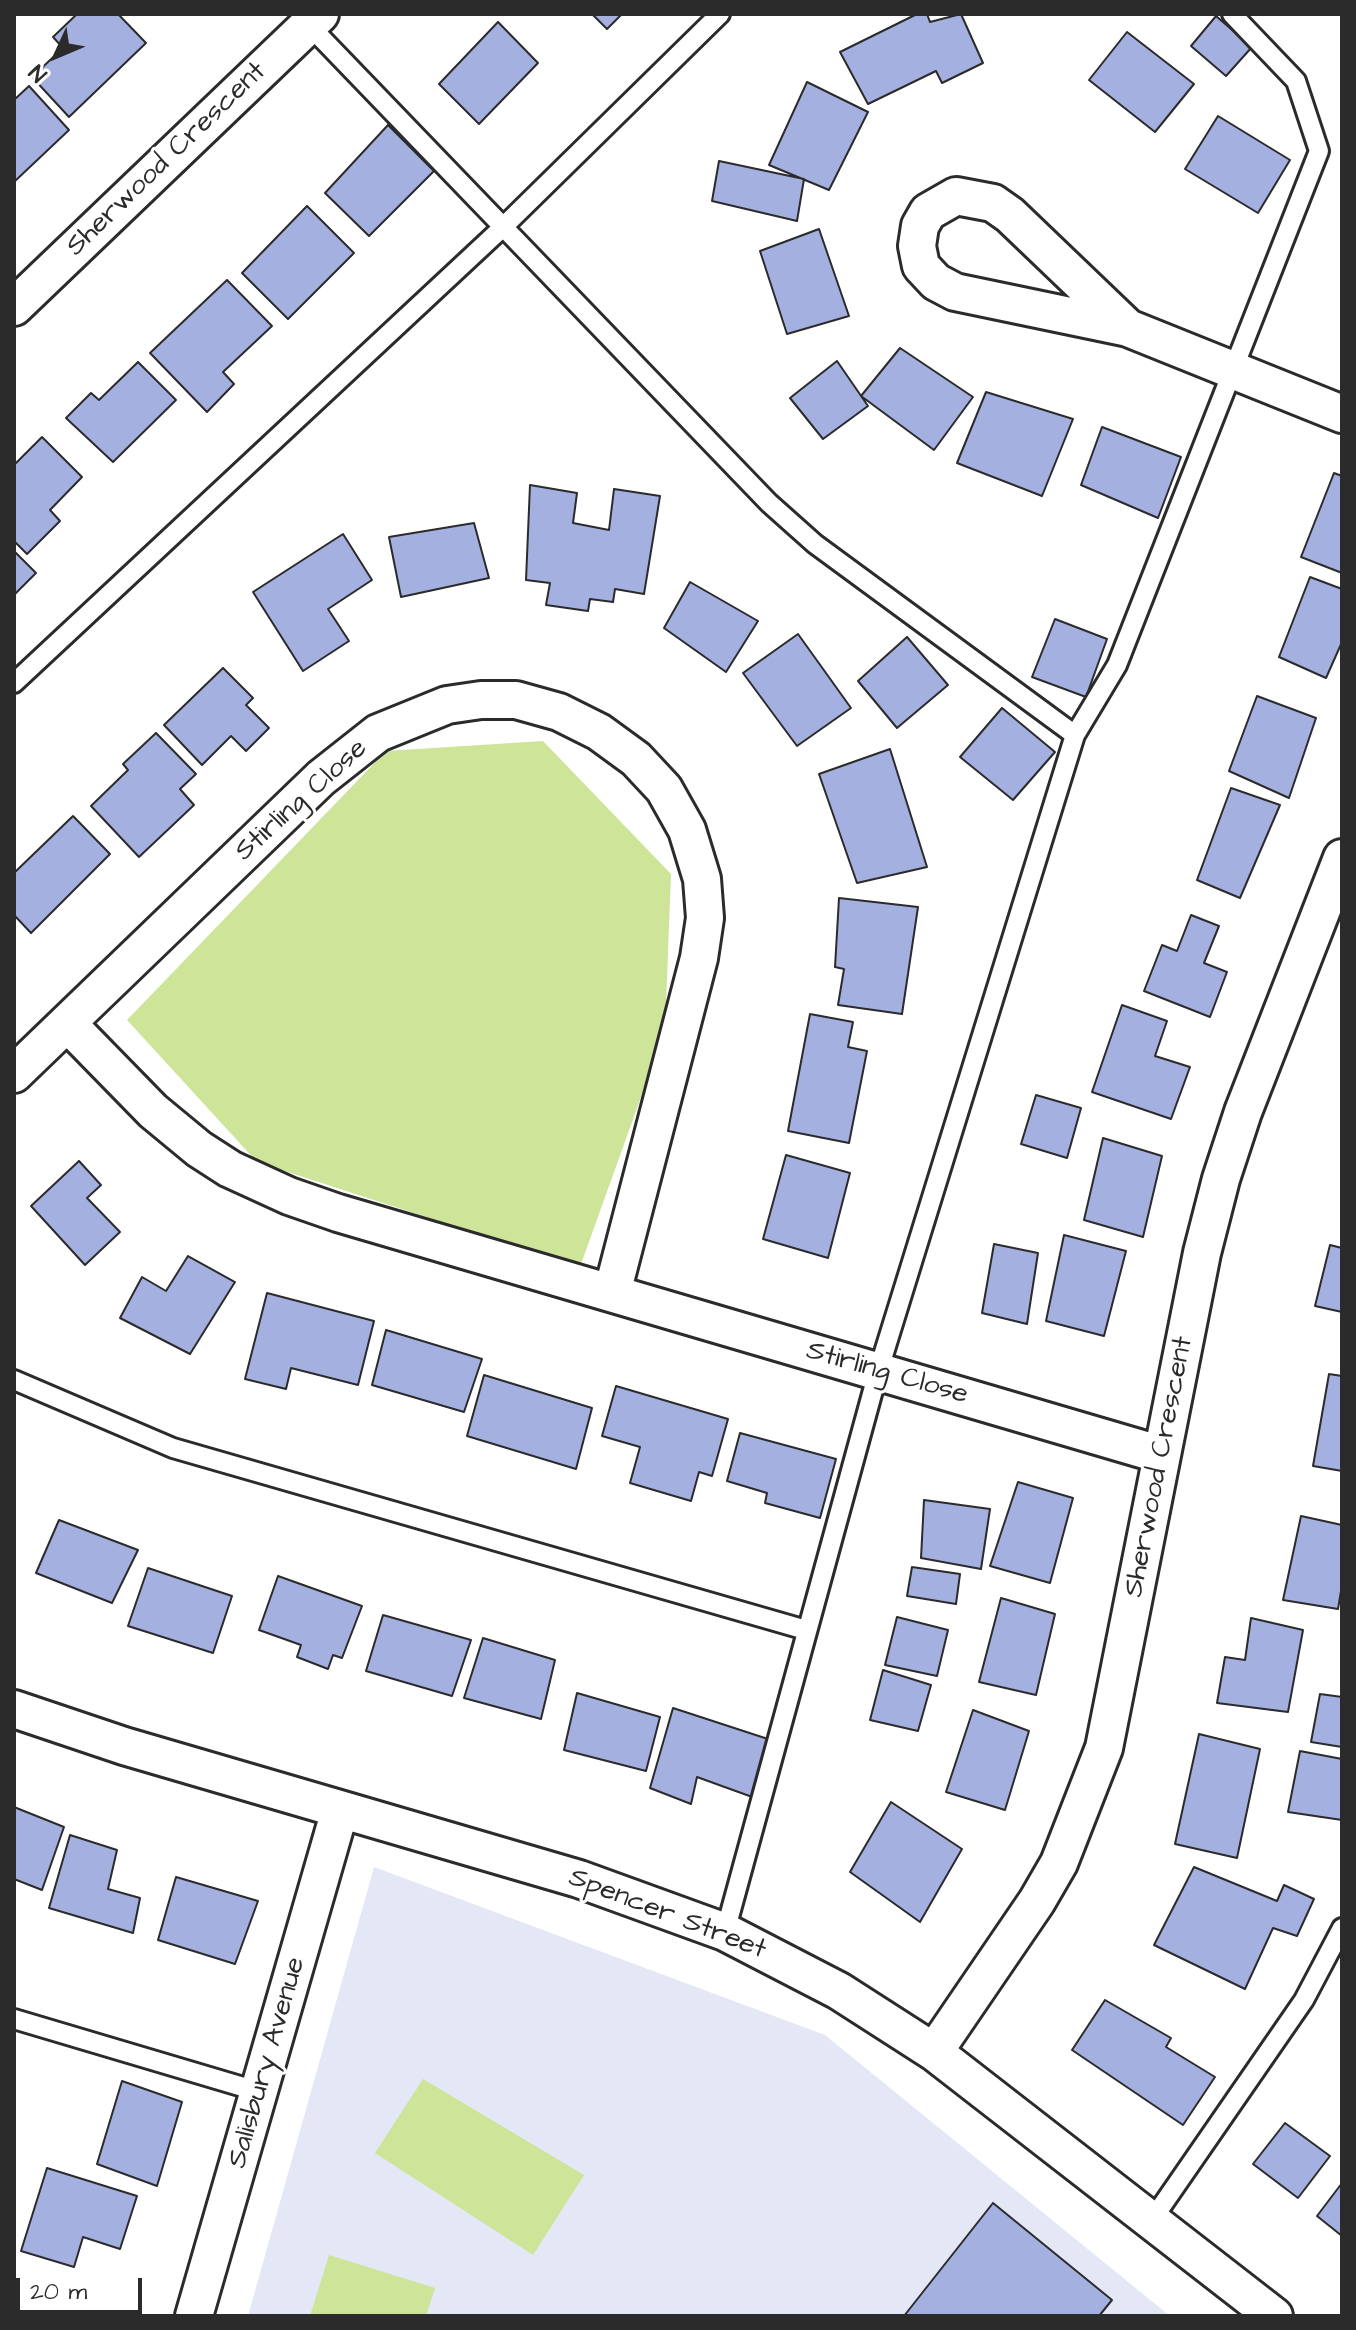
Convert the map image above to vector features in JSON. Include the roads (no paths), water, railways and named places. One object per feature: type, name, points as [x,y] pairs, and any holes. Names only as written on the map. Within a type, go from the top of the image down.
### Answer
[{"type":"street","name":"Sherwood Crescent","points":[[14,307],[309,18]]},
{"type":"street","points":[[1128,328],[1010,215],[993,203],[956,196],[928,212],[920,226],[917,246],[921,266],[936,282],[955,292],[1128,328],[1342,414]]},
{"type":"street","name":"Stirling Close","points":[[14,1074],[321,778],[378,733],[447,705],[481,700],[516,700],[559,712],[599,732],[636,759],[664,789],[687,830],[702,879],[705,918],[699,958],[612,1293]]},
{"type":"street","name":"Sherwood Crescent","points":[[934,2052],[1037,1901],[1082,1811],[1113,1709],[1202,1253],[1221,1179],[1243,1112],[1342,858]]},
{"type":"street","name":"Stirling Close","points":[[67,1023],[175,1130],[199,1149],[251,1179],[338,1213],[1162,1455]]},
{"type":"street","name":"Spencer Street","points":[[14,1709],[340,1810],[591,1883],[725,1932],[839,1991],[934,2052],[1274,2316]]},
{"type":"street","name":"Salisbury Avenue","points":[[194,2316],[340,1810]]},
{"type":"lane","points":[[14,683],[502,228],[720,14]]},
{"type":"lane","points":[[725,1932],[878,1372],[1075,735],[1117,665],[1319,151],[1296,81],[1232,14]]},
{"type":"lane","points":[[309,18],[502,228],[769,503],[815,544],[1075,735]]},
{"type":"lane","points":[[14,1380],[173,1448],[806,1630]]},
{"type":"lane","points":[[1152,2220],[1304,2000],[1342,1928]]},
{"type":"lane","points":[[14,2019],[260,2092]]}]
